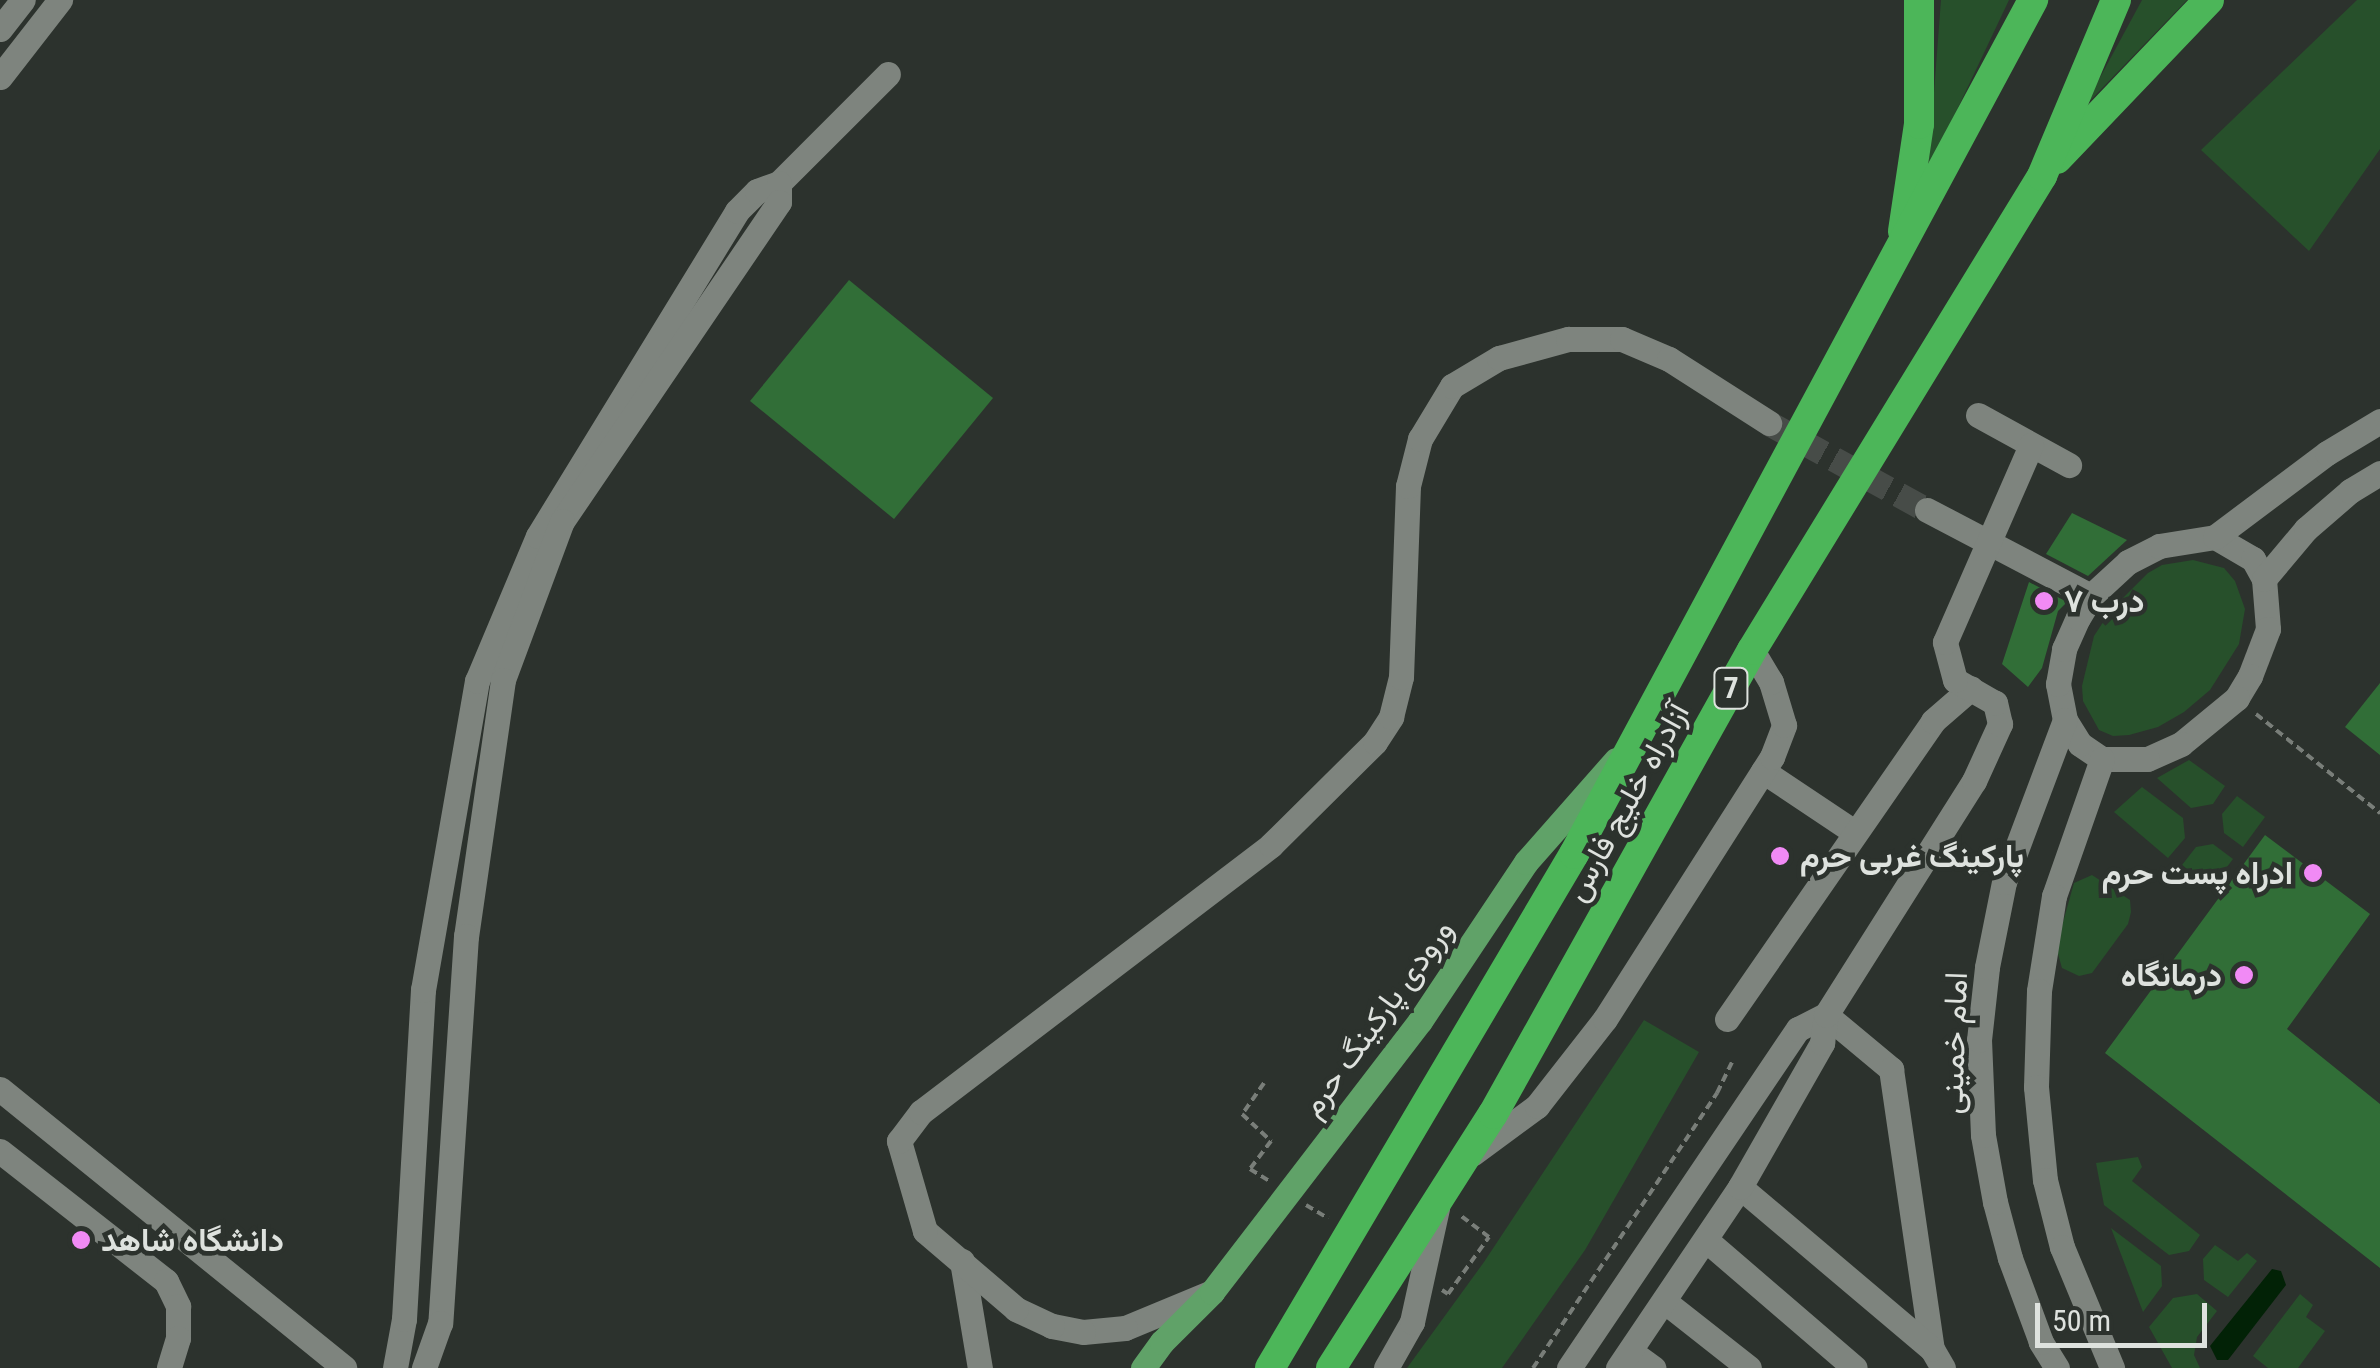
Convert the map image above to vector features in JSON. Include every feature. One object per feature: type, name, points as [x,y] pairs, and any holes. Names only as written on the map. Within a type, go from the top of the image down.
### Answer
[{"type":"highway","points":[[1900,254],[1920,124],[1919,0]]},
{"type":"highway","name":"آزادراه خلیج فارس","points":[[1270,1368],[1642,730],[2033,0]]},
{"type":"highway","name":"آزادراه خلیج فارس","points":[[1331,1368],[1464,1160],[1752,650],[2042,176],[2116,0]]},
{"type":"highway","points":[[2042,176],[2208,0]]},
{"type":"main road","name":"ورودی پارکینگ حرم","points":[[1144,1368],[1162,1342],[1212,1292],[1420,1021],[1526,862],[1642,730]]},
{"type":"street","points":[[0,28],[23,0]]},
{"type":"street","points":[[0,76],[60,0]]},
{"type":"street","points":[[395,1368],[404,1318],[423,990],[477,681],[538,536],[737,211],[757,191],[778,183],[888,74]]},
{"type":"street","points":[[424,1368],[440,1323],[466,936],[503,680],[562,521],[780,202],[778,183]]},
{"type":"street","points":[[1212,1292],[1125,1328],[1083,1332],[1052,1326],[1016,1309],[925,1230],[899,1142],[922,1112],[1271,845],[1375,742],[1390,717],[1402,677],[1408,486],[1420,440],[1452,386],[1499,358],[1568,339],[1622,339],[1670,359],[1769,423]]},
{"type":"street","points":[[1978,416],[2070,465]]},
{"type":"street","points":[[2215,536],[2253,559],[2264,579],[2268,629],[2237,698],[2181,744],[2147,758],[2102,759],[2080,744],[2065,720],[2058,684],[2064,649],[2090,596],[2128,562],[2159,546],[2215,536],[2327,453],[2380,422]]},
{"type":"street","points":[[1652,1368],[1624,1360],[1740,1187],[1822,1043],[1826,1014],[1974,781],[2000,724],[1995,703],[1955,680],[1945,642],[2031,445]]},
{"type":"street","points":[[2264,579],[2306,529],[2350,491],[2380,473]]},
{"type":"street","points":[[1926,510],[2090,596]]},
{"type":"street","points":[[1464,1160],[1538,1106],[1605,1019],[1763,771],[1784,725],[1771,682],[1752,650]]},
{"type":"street","points":[[1727,1019],[1933,721],[1972,688]]},
{"type":"street","name":"امام خمینی","points":[[2056,1368],[2041,1342],[2010,1258],[1995,1202],[1983,1134],[1980,1040],[1987,967],[2004,882],[2065,720]]},
{"type":"street","points":[[2102,759],[2054,896],[2039,991],[2036,1086],[2045,1180],[2062,1247],[2112,1368]]},
{"type":"street","points":[[1763,771],[1854,832]]},
{"type":"street","points":[[1826,1014],[1891,1069],[1938,1359]]},
{"type":"street","points":[[1568,1368],[1798,1030],[1826,1014]]},
{"type":"street","points":[[0,1089],[344,1368]]},
{"type":"street","points":[[0,1151],[166,1281],[178,1306],[178,1338],[168,1368]]},
{"type":"street","points":[[1740,1187],[1938,1359]]},
{"type":"street","points":[[1386,1368],[1412,1322],[1440,1198]]},
{"type":"street","points":[[1706,1240],[1856,1368]]},
{"type":"street","points":[[962,1262],[980,1368]]},
{"type":"street","points":[[1664,1300],[1749,1368]]},
{"type":"street","points":[[1133,1368],[1162,1342]]},
{"type":"path","points":[[2237,698],[2380,813]]},
{"type":"path","points":[[1533,1368],[1717,1094],[1732,1062]]},
{"type":"path","points":[[1250,1169],[1271,1141],[1242,1114],[1264,1083]]},
{"type":"path","points":[[1440,1198],[1489,1236],[1448,1294]]},
{"type":"shaded area","points":[[1941,0],[2009,0],[1928,171]]},
{"type":"shaded area","points":[[2142,0],[2187,0],[2084,107]]},
{"type":"shaded area","points":[[2357,0],[2380,0],[2380,149],[2309,251],[2201,150]]},
{"type":"shaded area","points":[[2193,560],[2224,568],[2235,581],[2245,609],[2239,644],[2210,690],[2184,712],[2158,727],[2129,735],[2113,736],[2099,730],[2083,701],[2082,686],[2094,636],[2111,610],[2148,573],[2162,565]]},
{"type":"shaded area","points":[[2189,760],[2225,786],[2213,804],[2191,808],[2157,778]]},
{"type":"shaded area","points":[[2142,787],[2183,818],[2185,838],[2168,858],[2114,812]]},
{"type":"shaded area","points":[[2237,796],[2265,817],[2243,847],[2224,833],[2222,814]]},
{"type":"shaded area","points":[[2213,844],[2233,859],[2211,888],[2182,865],[2196,847]]},
{"type":"shaded area","points":[[2092,875],[2130,900],[2131,912],[2128,924],[2092,973],[2079,976],[2062,968],[2056,947],[2074,883]]},
{"type":"shaded area","points":[[1644,1020],[1699,1052],[1585,1250],[1502,1368],[1407,1368],[1484,1262]]},
{"type":"shaded area","points":[[2138,1157],[2142,1167],[2132,1181],[2200,1235],[2189,1251],[2169,1255],[2104,1205],[2096,1163]]},
{"type":"shaded area","points":[[2111,1228],[2161,1266],[2162,1286],[2143,1312]]},
{"type":"shaded area","points":[[2215,1245],[2238,1261],[2247,1253],[2257,1261],[2228,1297],[2204,1280],[2203,1259]]},
{"type":"shaded area","points":[[2272,1269],[2281,1271],[2286,1285],[2228,1360],[2217,1360],[2210,1346]]},
{"type":"shaded area","points":[[2197,1294],[2217,1311],[2197,1337],[2194,1355],[2200,1368],[2172,1368],[2149,1327],[2173,1298]]},
{"type":"shaded area","points":[[2300,1294],[2313,1305],[2306,1317],[2325,1331],[2298,1368],[2268,1368],[2253,1356]]},
{"type":"building","points":[[849,280],[993,398],[894,519],[750,401]]},
{"type":"building","points":[[2072,513],[2127,540],[2088,576],[2046,554]]},
{"type":"building","points":[[2029,582],[2067,602],[2058,611],[2042,668],[2028,687],[2002,664]]},
{"type":"building","points":[[2380,683],[2380,755],[2345,727]]},
{"type":"building","points":[[2265,835],[2370,914],[2287,1029],[2380,1104],[2380,1268],[2105,1053]]},
{"type":"tunnel","points":[[1769,423],[1927,510]]},
{"type":"place","name":"درب ۷","points":[[2044,601]]},
{"type":"place","name":"پارکینگ غربی حرم","points":[[1780,856]]},
{"type":"place","name":"ادراه پست حرم","points":[[2313,873]]},
{"type":"place","name":"درمانگاه","points":[[2244,975]]},
{"type":"place","name":"دانشگاه شاهد","points":[[81,1240]]}]
